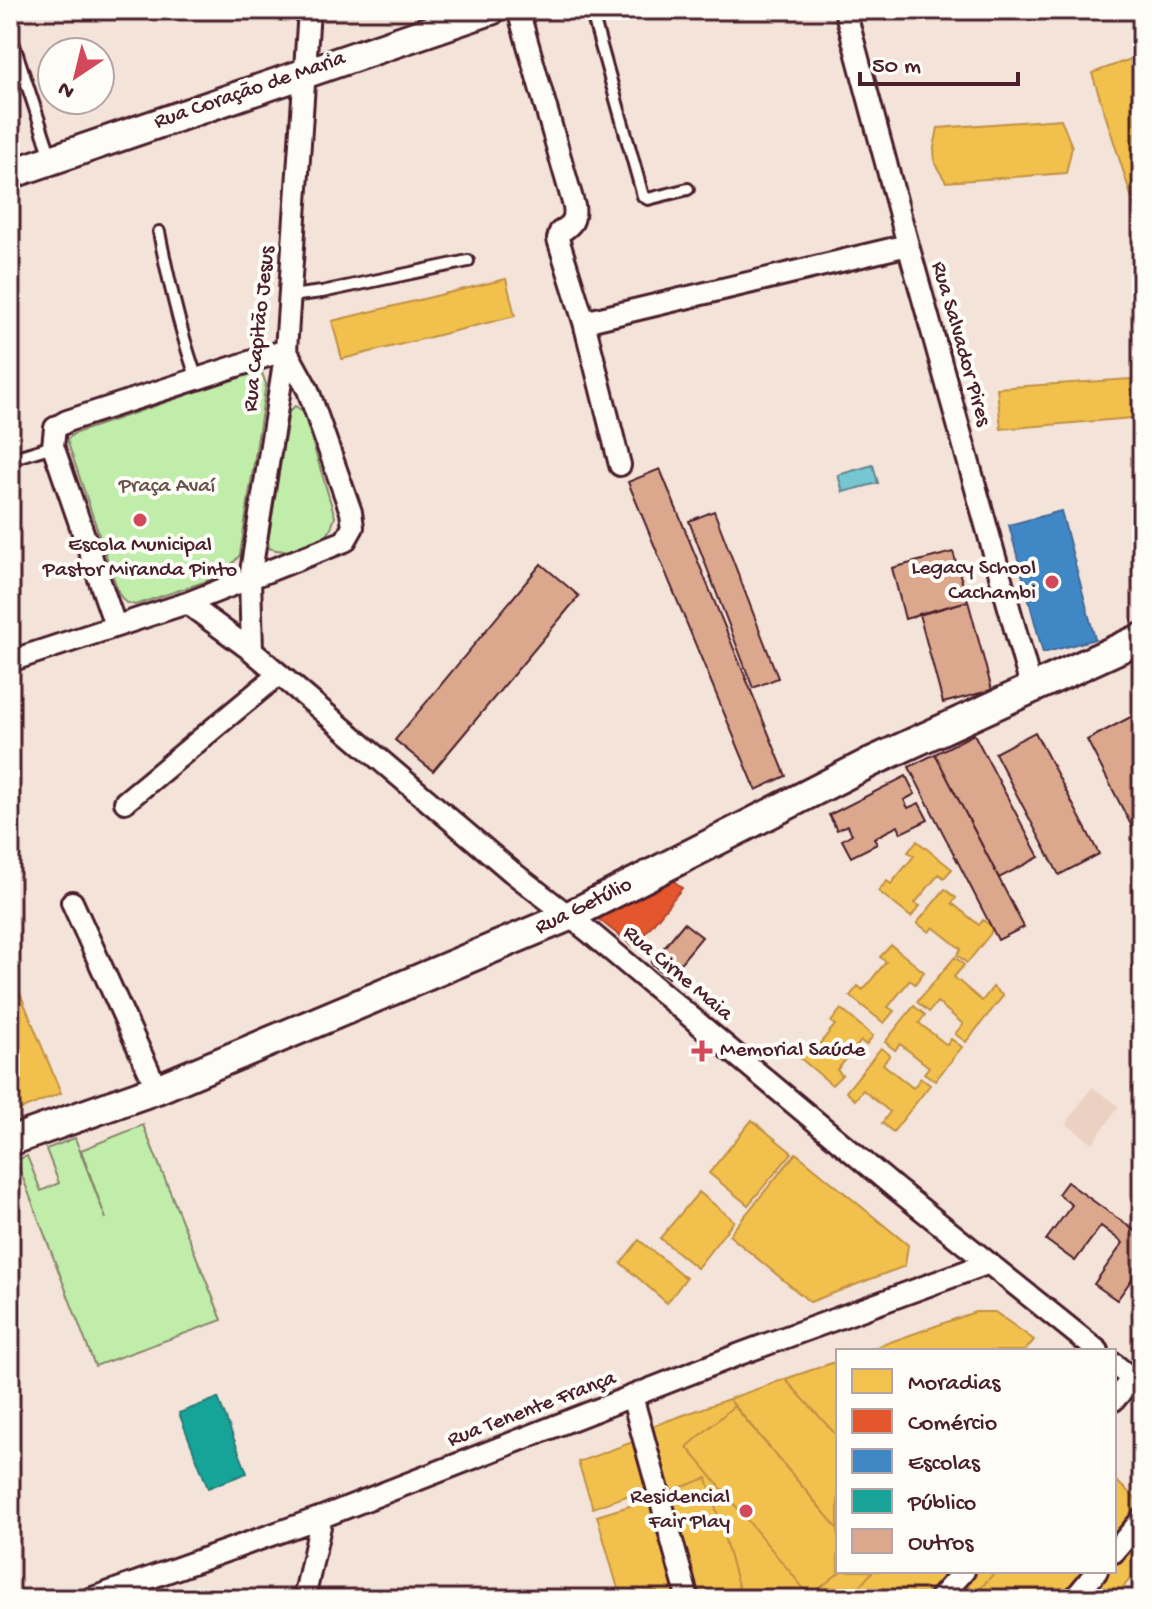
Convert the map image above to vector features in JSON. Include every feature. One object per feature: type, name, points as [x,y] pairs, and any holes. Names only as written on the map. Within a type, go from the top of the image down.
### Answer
[{"type":"street","name":"Rua Capitão Jesus","points":[[252,651],[250,578],[286,350],[309,10]]},
{"type":"street","name":"Rua Coração de Maria","points":[[10,174],[491,10]]},
{"type":"street","points":[[518,10],[574,206],[575,218],[571,226],[560,232],[558,239],[584,322],[620,465]]},
{"type":"street","name":"Rua Salvador Pires","points":[[845,10],[1032,690]]},
{"type":"street","points":[[584,322],[908,245]]},
{"type":"street","points":[[10,661],[187,603],[345,541],[353,527],[351,512],[308,390],[286,350],[67,421],[55,428],[53,446],[115,625]]},
{"type":"street","name":"Rua Cirne Maia","points":[[187,603],[252,651],[512,872],[1096,1349]]},
{"type":"street","name":"Rua Getúlio","points":[[10,1141],[157,1089],[569,916],[871,762],[1142,638]]},
{"type":"street","points":[[125,802],[279,674]]},
{"type":"street","points":[[72,902],[157,1089]]},
{"type":"street","name":"Rua Tenente França","points":[[90,1599],[322,1517],[740,1354],[989,1263]]},
{"type":"street","points":[[1116,1366],[1137,1383],[1116,1399]]},
{"type":"street","points":[[632,1396],[688,1599]]},
{"type":"street","points":[[304,1599],[322,1517]]},
{"type":"street","points":[[1116,1550],[1142,1519]]},
{"type":"street","points":[[939,1599],[962,1573]]},
{"type":"street","points":[[1074,1599],[1095,1573]]},
{"type":"lane","points":[[591,10],[643,196],[648,199],[688,189]]},
{"type":"lane","points":[[10,33],[52,160]]},
{"type":"lane","points":[[159,232],[170,290],[197,379]]},
{"type":"lane","points":[[290,296],[468,261]]},
{"type":"lane","points":[[10,459],[53,446]]},
{"type":"shaded area","points":[[1092,1087],[1119,1106],[1093,1143],[1066,1124]]},
{"type":"green space","name":"Praça Avaí","points":[[254,372],[262,373],[266,384],[240,555],[222,576],[135,605],[125,602],[119,594],[67,440],[73,434]]},
{"type":"green space","name":"Praça Avaí","points":[[295,406],[303,411],[335,517],[329,533],[322,540],[303,548],[282,551],[269,548],[268,541],[289,412]]},
{"type":"green space","points":[[143,1125],[222,1320],[95,1366],[16,1160],[27,1156],[41,1191],[59,1183],[46,1149],[75,1138],[106,1219],[81,1150]]},
{"type":"water","points":[[873,465],[878,483],[843,492],[838,475]]},
{"type":"building: Moradias","points":[[1142,55],[1142,230],[1092,73]]},
{"type":"building: Moradias","points":[[1061,119],[1072,147],[1066,173],[946,182],[935,164],[938,128]]},
{"type":"building: Moradias","points":[[506,279],[515,316],[342,359],[332,321]]},
{"type":"building: Moradias","points":[[1131,379],[1132,418],[1001,429],[997,388]]},
{"type":"building: Moradias","points":[[917,841],[952,869],[944,878],[939,874],[915,903],[920,906],[911,917],[878,891],[887,881],[891,884],[914,856],[908,852]]},
{"type":"building: Moradias","points":[[945,889],[956,898],[952,903],[979,925],[983,920],[991,926],[991,933],[967,963],[957,955],[961,949],[933,927],[929,932],[917,923]]},
{"type":"building: Moradias","points":[[891,945],[924,972],[915,984],[910,980],[888,1007],[894,1011],[884,1023],[850,996],[858,986],[863,990],[886,962],[880,957]]},
{"type":"building: Moradias","points":[[955,957],[964,965],[954,977],[982,1001],[993,987],[1003,996],[966,1042],[955,1034],[963,1024],[937,1002],[929,1012],[917,1002]]},
{"type":"building: Moradias","points":[[10,969],[61,1093],[10,1114]]},
{"type":"building: Moradias","points":[[914,1006],[925,1015],[919,1023],[947,1045],[951,1039],[962,1047],[935,1081],[924,1073],[929,1067],[900,1044],[895,1050],[885,1042]]},
{"type":"building: Moradias","points":[[841,1009],[873,1036],[866,1045],[861,1041],[837,1070],[842,1075],[832,1085],[799,1057],[808,1046],[814,1051],[835,1025],[831,1022]]},
{"type":"building: Moradias","points":[[881,1048],[890,1055],[883,1064],[913,1088],[921,1078],[930,1085],[893,1132],[882,1123],[890,1112],[863,1090],[855,1100],[846,1092]]},
{"type":"building: Moradias","points":[[752,1120],[792,1153],[748,1205],[709,1173]]},
{"type":"building: Moradias","points":[[796,1153],[908,1245],[905,1266],[810,1302],[729,1235]]},
{"type":"building: Moradias","points":[[699,1192],[734,1221],[697,1268],[660,1238]]},
{"type":"building: Moradias","points":[[639,1240],[686,1278],[667,1303],[621,1263]]},
{"type":"building: Moradias","points":[[975,1312],[995,1312],[1034,1340],[1027,1349],[871,1349]]},
{"type":"building: Moradias","points":[[836,1362],[836,1435],[785,1379]]},
{"type":"building: Moradias","points":[[785,1379],[836,1435],[836,1527],[729,1399]]},
{"type":"building: Moradias","name":"Residencial Fair Play","points":[[729,1399],[836,1527],[836,1573],[871,1573],[849,1599],[694,1599],[647,1428]]},
{"type":"building: Moradias","points":[[734,1406],[836,1527],[836,1573],[839,1573],[810,1596],[687,1447]]},
{"type":"building: Moradias","points":[[633,1433],[694,1599],[621,1599],[597,1516],[649,1500]]},
{"type":"building: Moradias","points":[[635,1441],[646,1489],[593,1508],[578,1462]]},
{"type":"building: Moradias","points":[[707,1478],[742,1599],[694,1599],[665,1493]]},
{"type":"building: Moradias","points":[[1116,1481],[1142,1504],[1142,1512],[1116,1542]]},
{"type":"building: Moradias","points":[[1142,1512],[1142,1565],[1113,1599],[1066,1599],[1089,1573],[1116,1573],[1116,1542]]},
{"type":"building: Moradias","points":[[871,1573],[994,1573],[971,1599],[849,1599]]},
{"type":"building: Moradias","points":[[994,1573],[1088,1573],[1066,1599],[971,1599]]},
{"type":"building: Comércio","points":[[667,875],[682,888],[634,947],[596,917]]},
{"type":"building: Escolas","name":"Legacy School Cachambi","points":[[1061,511],[1095,639],[1043,653],[1009,525]]},
{"type":"building: Público","points":[[218,1398],[247,1473],[208,1488],[179,1413]]},
{"type":"building: Outros","points":[[660,469],[786,776],[756,790],[628,482]]},
{"type":"building: Outros","points":[[714,511],[778,678],[753,688],[689,521]]},
{"type":"building: Outros","points":[[953,552],[968,601],[905,619],[892,568]]},
{"type":"building: Outros","points":[[541,564],[579,596],[433,771],[395,740]]},
{"type":"building: Outros","points":[[968,601],[992,690],[943,703],[919,614]]},
{"type":"building: Outros","points":[[1142,711],[1142,846],[1087,740]]},
{"type":"building: Outros","points":[[1035,732],[1099,854],[1059,875],[995,753]]},
{"type":"building: Outros","points":[[974,734],[1039,857],[999,878],[935,754]]},
{"type":"building: Outros","points":[[935,754],[1024,927],[998,940],[909,767]]},
{"type":"building: Outros","points":[[906,776],[915,794],[904,800],[908,808],[919,803],[928,820],[901,833],[898,826],[874,838],[877,844],[851,857],[842,840],[852,834],[847,825],[837,830],[829,815]]},
{"type":"building: Outros","points":[[684,923],[702,937],[668,978],[651,963]]},
{"type":"building: Outros","points":[[1142,1151],[1142,1169],[1134,1163]]},
{"type":"building: Outros","points":[[1067,1182],[1142,1236],[1142,1265],[1117,1300],[1094,1284],[1123,1243],[1101,1226],[1075,1261],[1046,1240],[1072,1205],[1058,1194]]},
{"type":"place","name":"Escola Municipal Pastor Miranda Pinto","points":[[140,520]]},
{"type":"place","name":"Legacy School Cachambi","points":[[1052,582]]},
{"type":"place","name":"Memorial Saúde","points":[[702,1051]]},
{"type":"place","name":"Residencial Fair Play","points":[[746,1511]]}]
